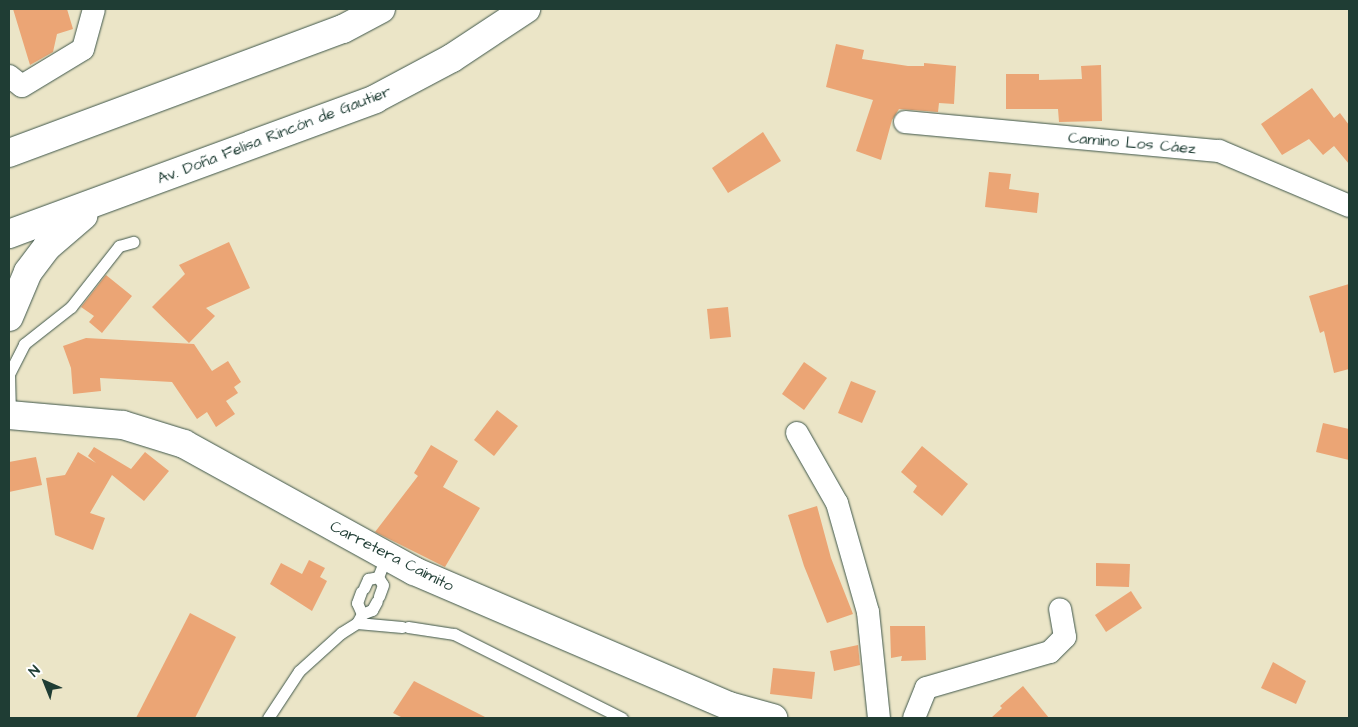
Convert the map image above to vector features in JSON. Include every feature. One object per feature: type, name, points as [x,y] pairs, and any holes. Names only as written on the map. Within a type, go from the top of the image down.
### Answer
[{"type":"main road","points":[[9,153],[343,28],[380,9]]},
{"type":"main road","name":"Av. Doña Felisa Rincón de Gautier","points":[[9,234],[101,202],[375,99],[452,58],[526,9]]},
{"type":"main road","points":[[9,317],[28,272],[47,247],[101,202]]},
{"type":"main road","name":"Carretera Caimito","points":[[9,415],[123,425],[184,444],[382,567],[729,706],[773,718]]},
{"type":"street","points":[[9,76],[22,86],[83,49],[94,9]]},
{"type":"street","name":"Camino Los Cáez","points":[[905,122],[1219,151],[1349,206]]},
{"type":"street","points":[[797,433],[839,512],[868,612],[879,718]]},
{"type":"street","points":[[914,718],[926,688],[1050,652],[1065,637],[1060,609]]},
{"type":"lane","points":[[9,415],[9,374],[24,344],[71,307],[119,246],[133,242]]},
{"type":"lane","points":[[360,618],[357,603],[368,579],[382,567]]},
{"type":"lane","points":[[268,718],[299,671],[340,633],[372,610],[383,585],[382,567]]},
{"type":"lane","points":[[360,618],[454,634],[622,718]]},
{"type":"building","points":[[13,9],[67,9],[73,29],[57,34],[53,52],[30,65]]},
{"type":"building","points":[[836,44],[864,50],[862,59],[908,66],[924,66],[924,63],[956,66],[954,104],[939,103],[938,112],[899,109],[892,120],[881,160],[856,151],[873,100],[826,87]]},
{"type":"building","points":[[1101,65],[1102,121],[1059,122],[1058,109],[1006,109],[1006,74],[1039,74],[1039,80],[1082,79],[1081,66]]},
{"type":"building","points":[[1312,88],[1334,118],[1340,113],[1349,125],[1349,164],[1334,146],[1323,155],[1309,139],[1282,155],[1261,124]]},
{"type":"building","points":[[763,132],[781,161],[728,193],[712,168]]},
{"type":"building","points":[[989,172],[1011,174],[1009,189],[1039,193],[1037,213],[985,207]]},
{"type":"building","points":[[229,242],[250,288],[206,308],[215,316],[189,343],[152,307],[185,274],[179,265]]},
{"type":"building","points":[[106,275],[132,296],[102,333],[89,322],[94,316],[81,307]]},
{"type":"building","points":[[1349,284],[1349,369],[1334,373],[1324,331],[1320,333],[1309,296]]},
{"type":"building","points":[[728,307],[731,337],[710,339],[707,309]]},
{"type":"building","points":[[86,338],[194,344],[212,371],[228,361],[241,382],[234,387],[238,393],[226,401],[235,414],[216,427],[207,412],[197,419],[172,382],[100,378],[101,391],[73,394],[71,368],[63,346]]},
{"type":"building","points":[[804,362],[827,378],[804,410],[782,394]]},
{"type":"building","points":[[851,381],[876,391],[862,423],[838,413]]},
{"type":"building","points":[[497,410],[518,426],[494,456],[474,440]]},
{"type":"building","points":[[1323,423],[1349,429],[1349,460],[1316,452]]},
{"type":"building","points":[[431,445],[458,461],[443,487],[480,508],[445,567],[375,532],[418,476],[414,473]]},
{"type":"building","points":[[922,446],[968,484],[942,516],[913,492],[917,486],[901,472]]},
{"type":"building","points":[[94,447],[131,469],[145,452],[169,471],[144,501],[112,475],[90,513],[105,518],[93,550],[55,535],[46,478],[65,475],[78,452],[96,463],[88,456]]},
{"type":"building","points":[[36,457],[42,485],[9,492],[9,462]]},
{"type":"building","points":[[817,506],[831,558],[853,614],[827,623],[804,566],[788,515]]},
{"type":"building","points":[[309,560],[325,568],[320,577],[327,581],[312,611],[270,584],[281,563],[302,574]]},
{"type":"building","points":[[1096,563],[1130,564],[1129,587],[1096,586]]},
{"type":"building","points":[[1131,591],[1142,608],[1106,632],[1095,615]]},
{"type":"building","points":[[190,613],[236,637],[195,718],[136,718]]},
{"type":"building","points":[[890,626],[925,626],[926,660],[901,661],[902,656],[891,658]]},
{"type":"building","points":[[858,645],[860,665],[834,671],[830,651]]},
{"type":"building","points":[[1273,662],[1306,681],[1296,704],[1261,688]]},
{"type":"building","points":[[773,668],[815,672],[812,699],[770,694]]},
{"type":"building","points":[[414,681],[487,718],[403,718],[393,713]]},
{"type":"building","points":[[1023,686],[1049,718],[991,718],[1002,708],[1000,706]]}]
